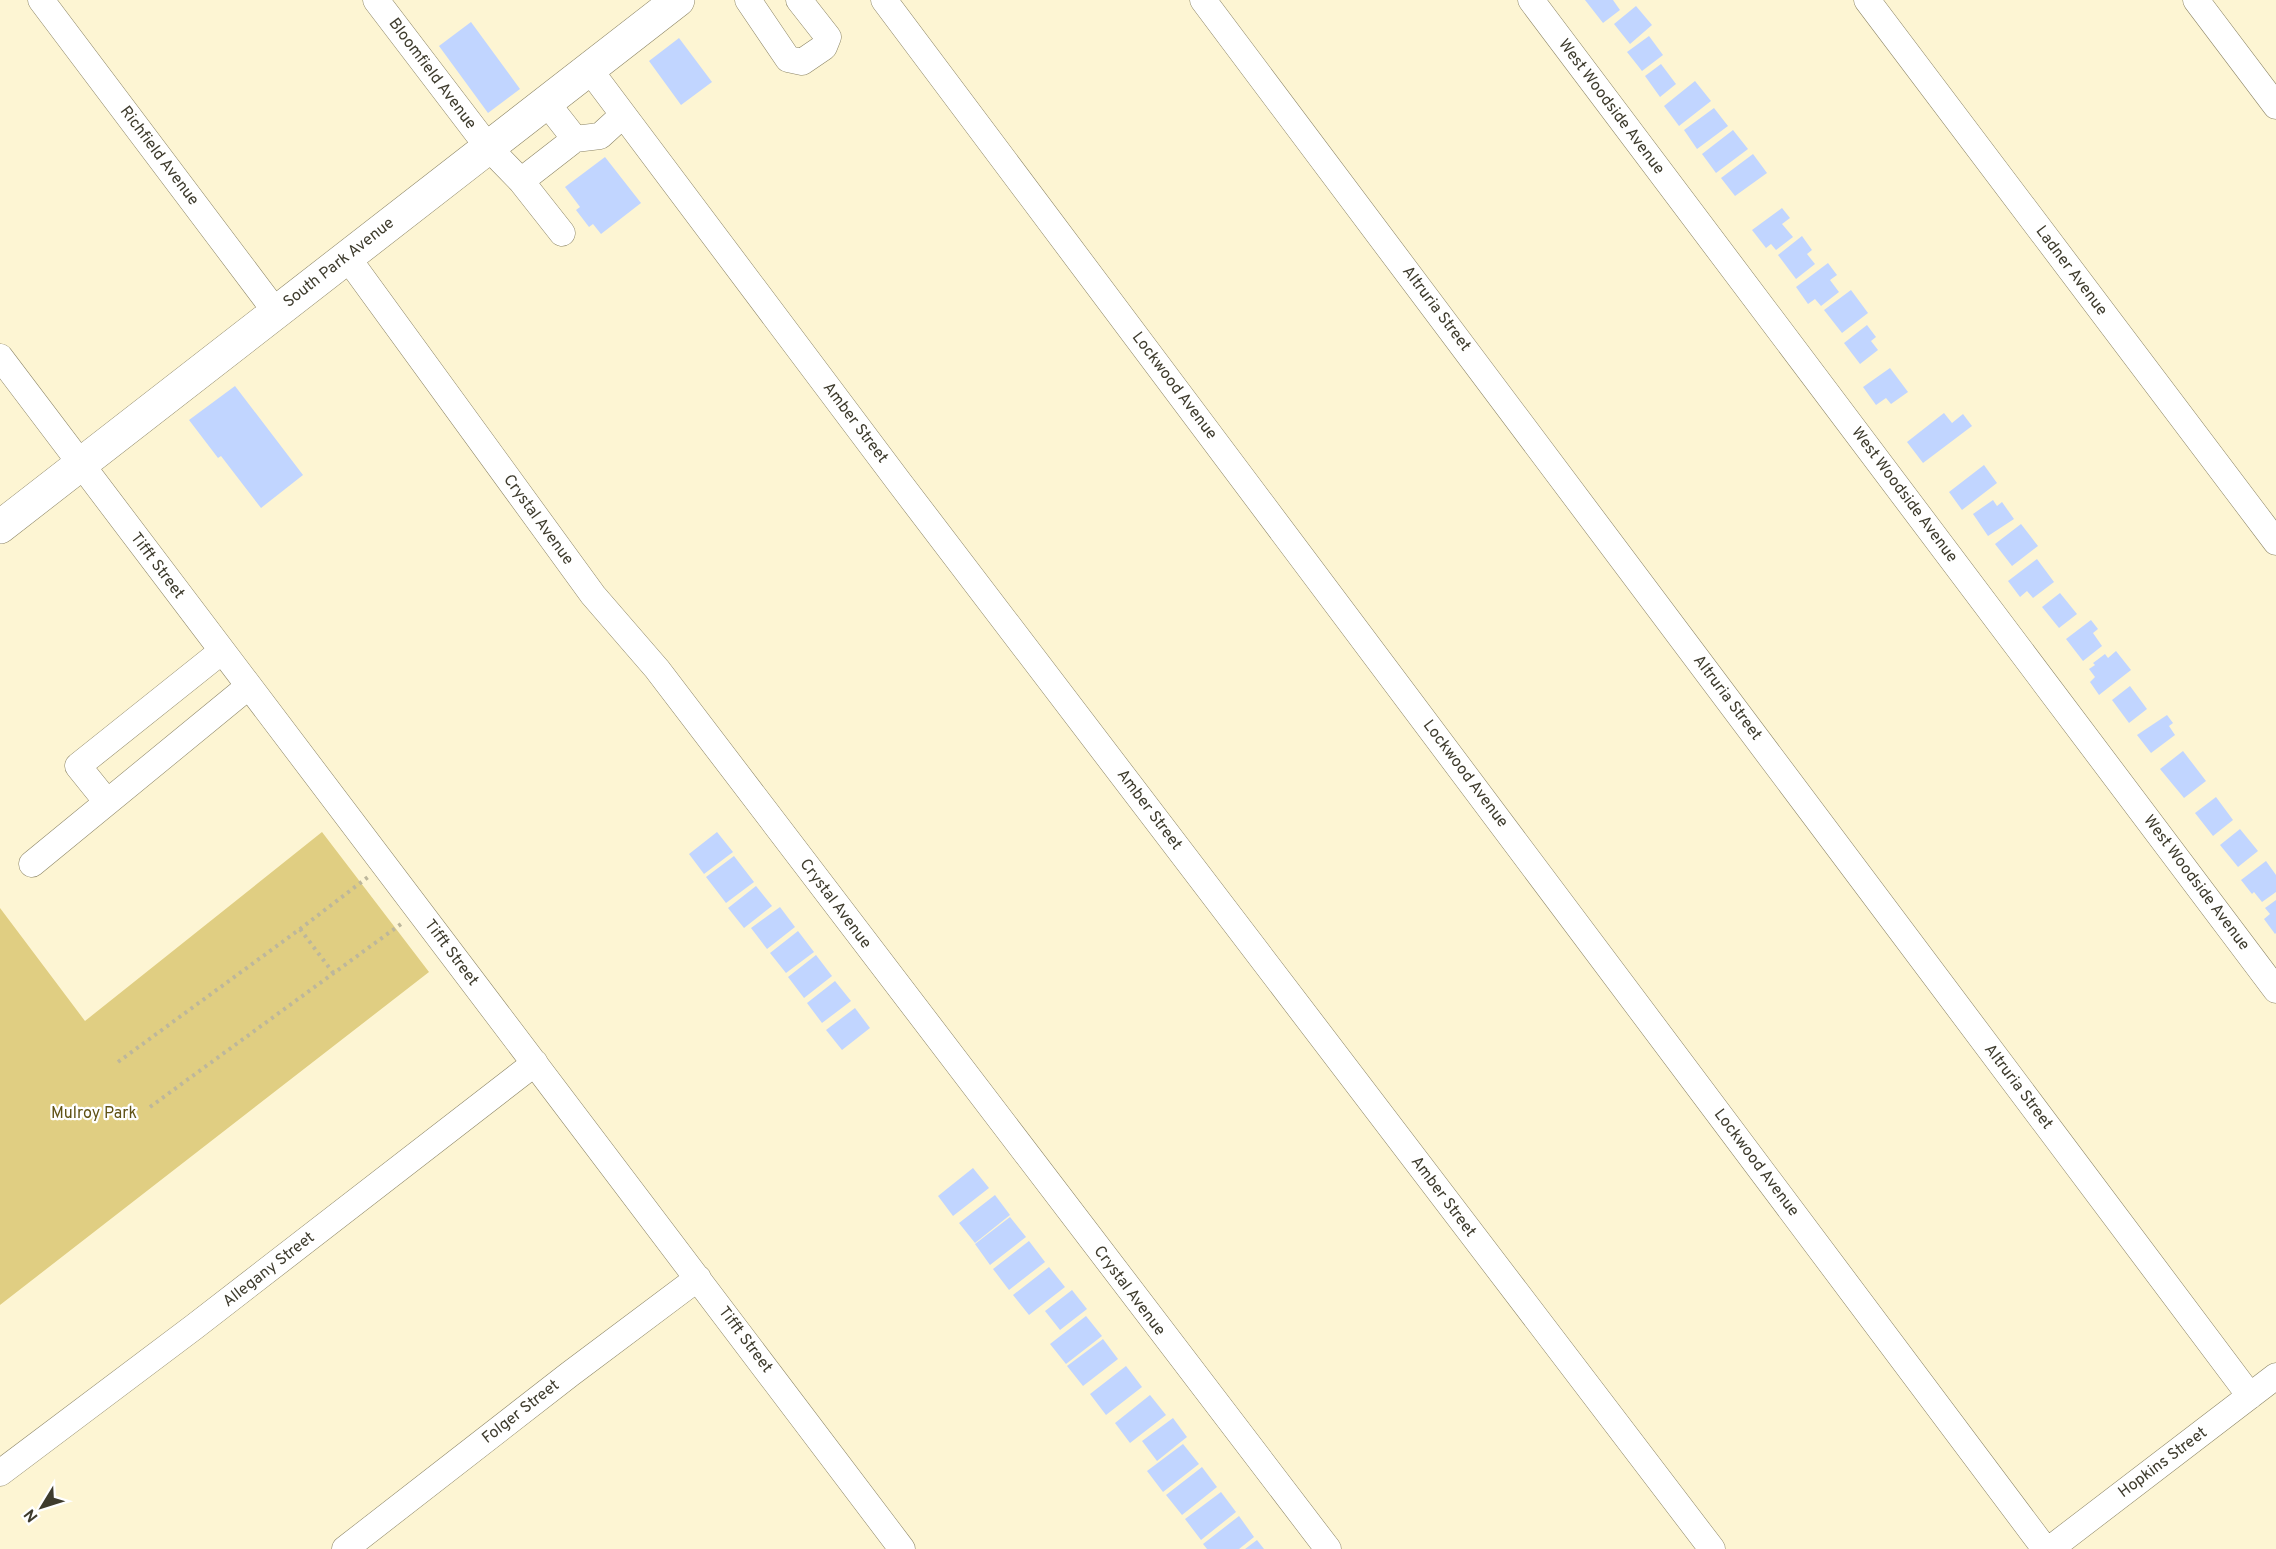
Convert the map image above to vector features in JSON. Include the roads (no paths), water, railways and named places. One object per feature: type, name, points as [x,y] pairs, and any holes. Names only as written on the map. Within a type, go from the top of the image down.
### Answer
[{"type":"main road","name":"South Park Avenue","points":[[0,527],[678,0]]},
{"type":"street","name":"Richfield Avenue","points":[[42,0],[276,312]]},
{"type":"street","name":"Bloomfield Avenue","points":[[376,0],[488,147],[521,181],[562,233]]},
{"type":"street","points":[[748,0],[788,59],[802,62],[824,47],[828,37],[799,0]]},
{"type":"street","name":"Lockwood Avenue","points":[[884,0],[2045,1549]]},
{"type":"street","name":"Altruria Street","points":[[1203,0],[2250,1396]]},
{"type":"street","name":"West Woodside Avenue","points":[[1531,0],[2276,990]]},
{"type":"street","name":"Ladner Avenue","points":[[1867,0],[2276,542]]},
{"type":"street","points":[[2196,0],[2276,106]]},
{"type":"street","name":"Amber Street","points":[[589,69],[907,492],[1712,1549]]},
{"type":"street","points":[[546,102],[575,139]]},
{"type":"street","points":[[521,181],[575,139],[600,136],[623,115]]},
{"type":"street","name":"Crystal Avenue","points":[[347,257],[594,596],[657,669],[1328,1549]]},
{"type":"street","name":"Tifft Street","points":[[0,357],[903,1549]]},
{"type":"street","points":[[107,802],[78,766],[222,651]]},
{"type":"street","points":[[32,864],[249,686]]},
{"type":"street","name":"Allegany Street","points":[[0,1473],[194,1327],[535,1062]]},
{"type":"street","name":"Folger Street","points":[[345,1549],[698,1278]]},
{"type":"street","name":"Hopkins Street","points":[[2050,1549],[2276,1376]]},
{"type":"park label","name":"Mulroy Park","points":[[94,1114]]}]
